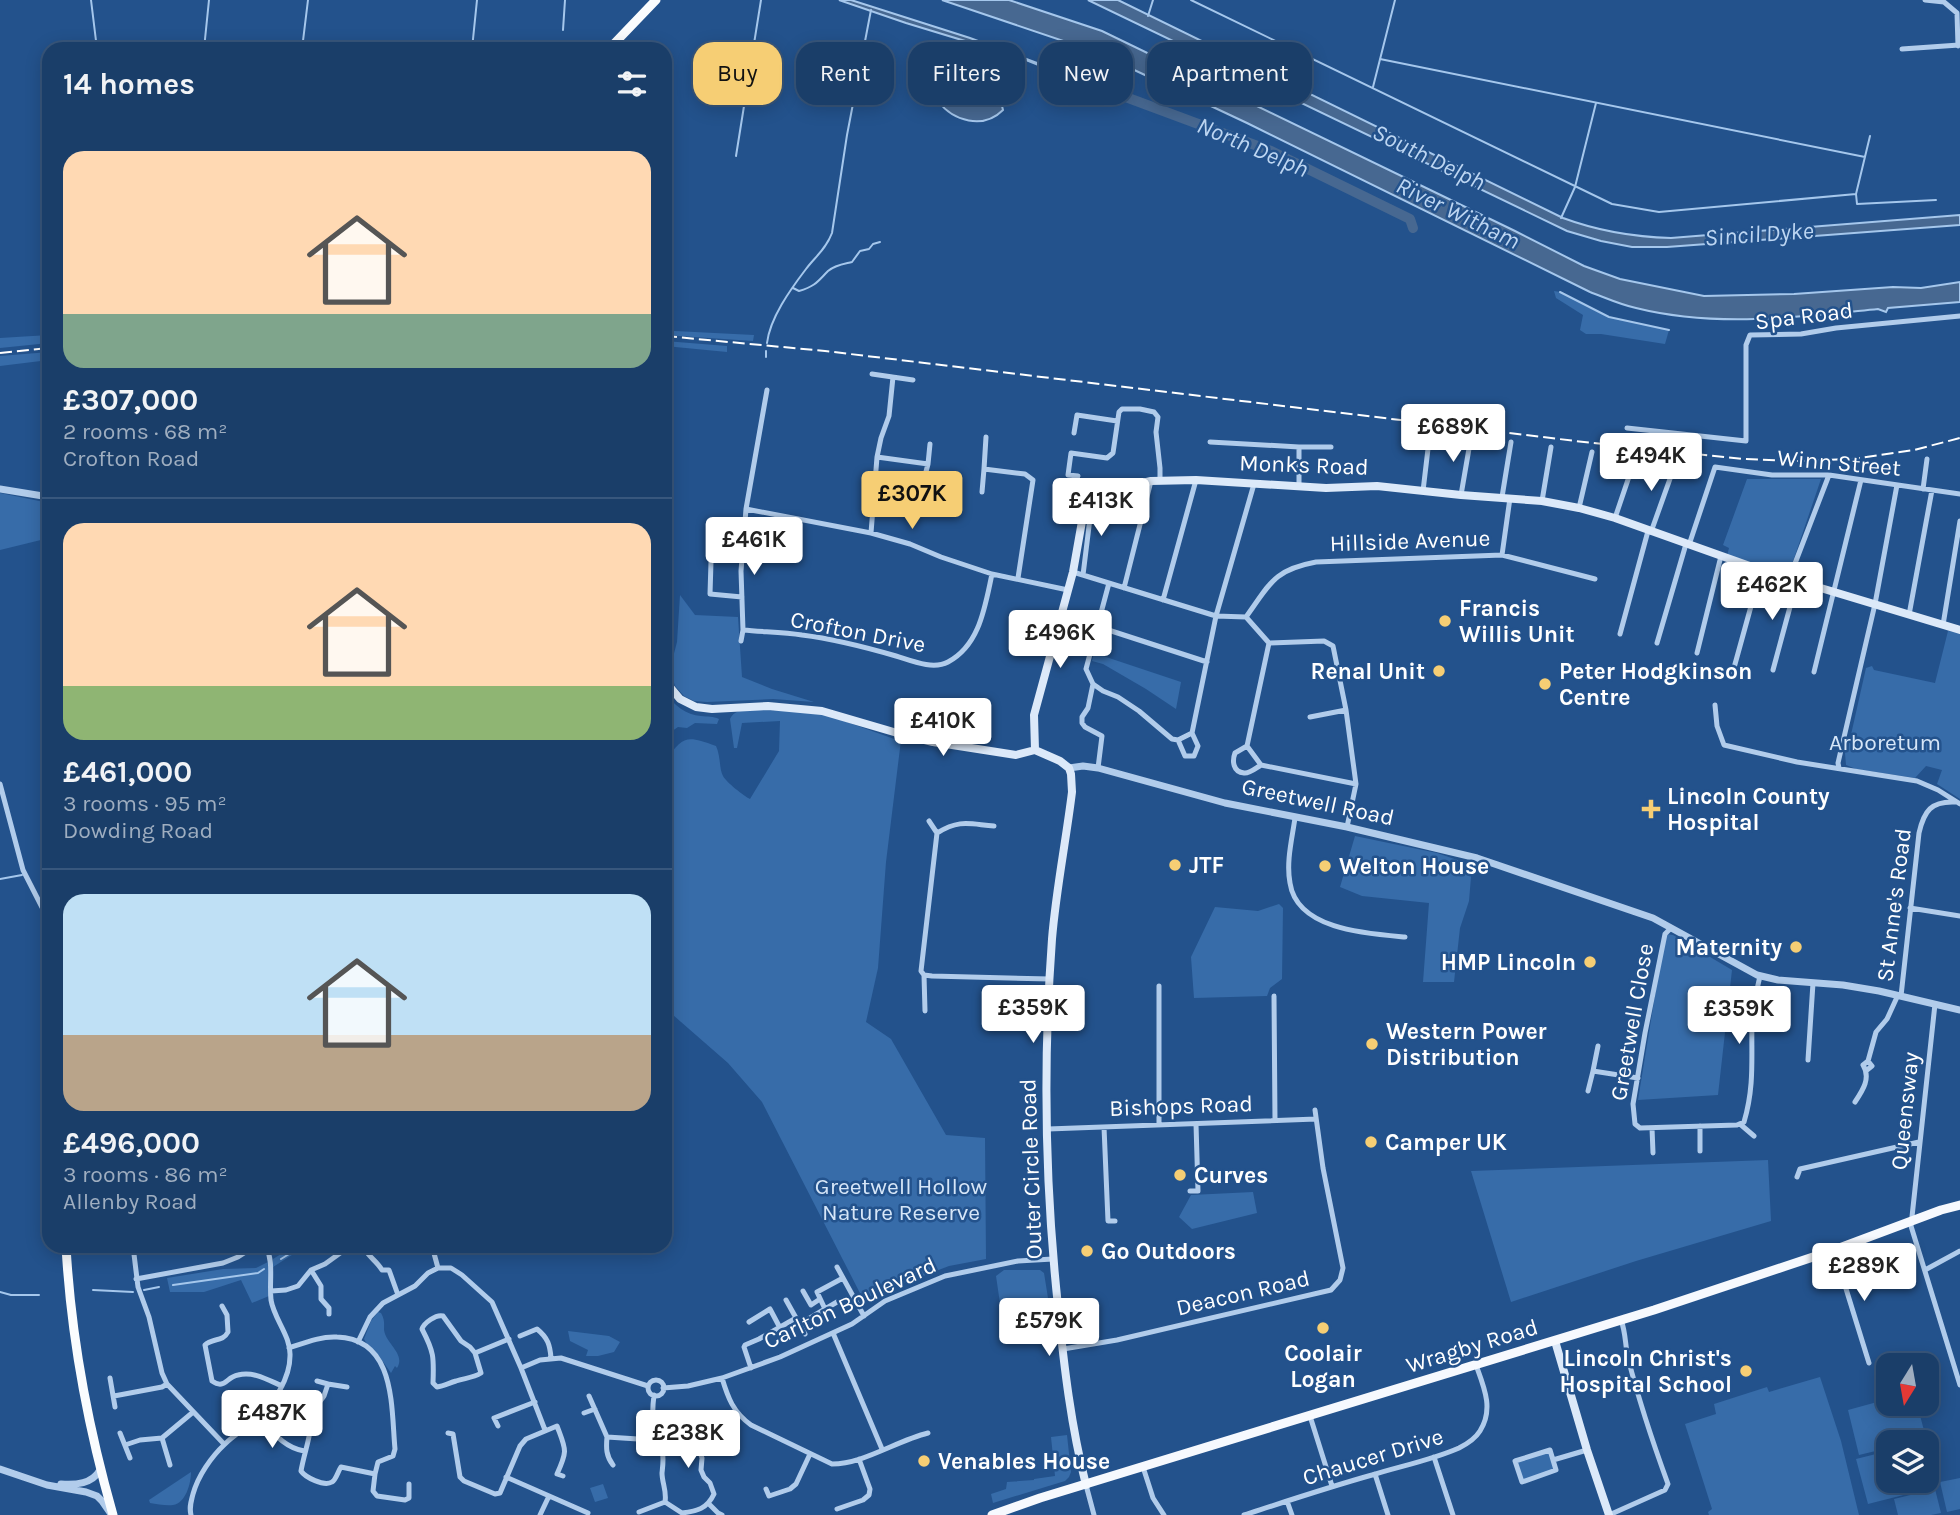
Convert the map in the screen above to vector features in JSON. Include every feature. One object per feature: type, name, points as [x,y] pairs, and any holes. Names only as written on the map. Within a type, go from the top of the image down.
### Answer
[{"type":"highway","points":[[617,42],[656,0]]},
{"type":"highway","points":[[66,1253],[77,1354],[100,1470],[114,1515]]},
{"type":"highway","points":[[92,1429],[100,1451],[114,1515]]},
{"type":"main road","name":"Monks Road","points":[[1092,499],[1107,490],[1156,480],[1196,480],[1326,488],[1377,486],[1542,501],[1615,518],[1761,570],[1960,630]]},
{"type":"main road","points":[[672,689],[689,705],[712,709],[768,706],[822,711],[933,741],[1013,754],[1035,750],[1034,715],[1073,572],[1083,514],[1092,499]]},
{"type":"main road","name":"Greetwell Road","points":[[1035,750],[1069,768]]},
{"type":"main road","name":"Outer Circle Road","points":[[1069,768],[1072,792],[1054,922],[1050,979],[1048,1129],[1053,1259],[1070,1408],[1086,1485]]},
{"type":"main road","name":"Wragby Road","points":[[992,1515],[1621,1320],[1834,1250],[1960,1205]]},
{"type":"main road","points":[[1555,1341],[1609,1515]]},
{"type":"street","points":[[1902,49],[1959,45],[1956,13],[1944,2],[1925,0]]},
{"type":"street","name":"Spa Road","points":[[1627,428],[1746,441],[1746,345],[1750,335],[1801,334],[1960,316]]},
{"type":"street","points":[[872,374],[913,380]]},
{"type":"street","points":[[871,533],[877,457],[889,416],[893,377]]},
{"type":"street","points":[[741,641],[741,571],[746,509],[768,390]]},
{"type":"street","points":[[1077,476],[1068,475],[1071,453],[1107,458],[1110,456],[1113,453],[1117,421],[1122,409],[1154,412],[1158,417],[1156,432],[1160,468],[1124,588]]},
{"type":"street","points":[[1074,433],[1077,415],[1117,421]]},
{"type":"street","points":[[1423,491],[1430,432]]},
{"type":"street","points":[[982,492],[986,437]]},
{"type":"street","points":[[1461,495],[1471,437]]},
{"type":"street","points":[[1210,442],[1331,447]]},
{"type":"street","points":[[1502,555],[1511,442]]},
{"type":"street","points":[[922,487],[930,444]]},
{"type":"street","points":[[1299,447],[1299,486]]},
{"type":"street","points":[[1542,501],[1551,447]]},
{"type":"street","points":[[1579,508],[1592,452]]},
{"type":"street","points":[[1615,518],[1636,456]]},
{"type":"street","points":[[877,457],[928,464]]},
{"type":"street","points":[[1923,489],[1927,459]]},
{"type":"street","points":[[1620,634],[1650,532],[1676,462]]},
{"type":"street","name":"Winn Street","points":[[1687,545],[1716,467],[1772,475],[1829,475],[1959,494]]},
{"type":"street","points":[[984,469],[1025,474],[1033,480],[1018,578]]},
{"type":"street","points":[[1773,670],[1793,580],[1829,475]]},
{"type":"street","points":[[1163,600],[1196,480]]},
{"type":"street","points":[[1814,673],[1861,480]]},
{"type":"street","points":[[1178,740],[1185,756],[1194,756],[1198,746],[1192,733],[1216,616],[1254,484]]},
{"type":"street","points":[[1959,494],[1960,484]]},
{"type":"street","points":[[1839,768],[1875,604],[1897,485]]},
{"type":"street","points":[[0,489],[42,497]]},
{"type":"street","points":[[1909,615],[1932,490]]},
{"type":"street","points":[[1083,575],[1092,499]]},
{"type":"street","points":[[746,509],[871,533],[992,574],[1068,590]]},
{"type":"street","points":[[1942,625],[1960,521]]},
{"type":"street","points":[[1657,643],[1687,545]]},
{"type":"street","name":"Hillside Avenue","points":[[1246,617],[1278,575],[1294,566],[1316,562],[1502,555],[1595,579]]},
{"type":"street","points":[[1697,653],[1721,556]]},
{"type":"street","points":[[711,562],[709,594],[742,597]]},
{"type":"street","points":[[1732,674],[1761,570]]},
{"type":"street","points":[[1073,572],[1216,616],[1246,617],[1269,643]]},
{"type":"street","name":"Crofton Drive","points":[[743,630],[810,636],[864,647],[917,663],[946,663],[972,641],[983,614],[992,574]]},
{"type":"street","points":[[1109,583],[1086,669],[1093,684],[1139,711],[1172,739],[1178,740],[1192,733]]},
{"type":"street","points":[[1096,626],[1207,662]]},
{"type":"street","points":[[1269,643],[1324,641],[1334,650],[1346,710],[1356,784],[1347,827]]},
{"type":"street","points":[[1269,643],[1247,746],[1235,753],[1232,761],[1235,769],[1247,773],[1261,765],[1356,784]]},
{"type":"street","points":[[1093,684],[1082,723],[1102,736],[1098,768]]},
{"type":"street","points":[[1715,705],[1717,726],[1724,745],[1797,762],[1917,781],[1959,803]]},
{"type":"street","points":[[1310,717],[1346,710]]},
{"type":"street","points":[[1247,746],[1261,765]]},
{"type":"street","name":"Greetwell Road","points":[[1069,768],[1098,768],[1225,803],[1347,827],[1477,858],[1653,918],[1760,976],[1843,985],[1900,995],[1960,1010]]},
{"type":"street","points":[[0,784],[23,870],[42,907]]},
{"type":"street","name":"St Anne's Road","points":[[1900,995],[1921,821],[1936,804],[1959,803]]},
{"type":"street","points":[[1296,818],[1289,861],[1289,881],[1293,895],[1302,909],[1335,926],[1405,937]]},
{"type":"street","points":[[926,1011],[924,975],[920,966],[937,833],[929,821]]},
{"type":"street","points":[[937,833],[960,823],[994,826]]},
{"type":"street","points":[[1910,908],[1960,916]]},
{"type":"street","name":"Greetwell Close","points":[[1652,1128],[1640,1128],[1635,1124],[1633,1104],[1665,934],[1671,928]]},
{"type":"street","points":[[924,975],[1050,979]]},
{"type":"street","points":[[1742,1123],[1748,1107],[1753,1070],[1752,1018],[1760,976]]},
{"type":"street","points":[[1808,1060],[1813,983]]},
{"type":"street","points":[[1158,1124],[1159,986]]},
{"type":"street","points":[[1855,1102],[1867,1081],[1867,1070],[1872,1066],[1868,1061],[1876,1032],[1887,1019],[1900,995]]},
{"type":"street","points":[[1274,996],[1275,1120]]},
{"type":"street","name":"Queensway","points":[[1911,1222],[1935,1004]]},
{"type":"street","points":[[1588,1091],[1598,1046]]},
{"type":"street","points":[[1593,1070],[1638,1078]]},
{"type":"street","name":"Deacon Road","points":[[1063,1349],[1117,1340],[1331,1290],[1340,1280],[1343,1268],[1331,1215],[1315,1110]]},
{"type":"street","name":"Bishops Road","points":[[1048,1129],[1316,1118]]},
{"type":"street","points":[[1653,1153],[1652,1128],[1742,1123]]},
{"type":"street","points":[[1742,1123],[1754,1136]]},
{"type":"street","points":[[1189,1191],[1198,1191],[1196,1124]]},
{"type":"street","points":[[1700,1126],[1700,1150]]},
{"type":"street","points":[[1104,1127],[1108,1221],[1115,1221]]},
{"type":"street","points":[[1797,1177],[1800,1169],[1919,1142]]},
{"type":"street","points":[[1911,1222],[1960,1385]]},
{"type":"street","points":[[1834,1250],[1869,1363]]},
{"type":"street","points":[[1925,1270],[1960,1251]]},
{"type":"street","points":[[134,1253],[136,1279],[167,1384],[224,1444]]},
{"type":"street","points":[[136,1279],[223,1263],[245,1253]]},
{"type":"street","points":[[191,1515],[190,1506],[196,1484],[204,1470],[224,1444],[259,1418],[282,1386],[290,1357],[271,1302],[271,1261],[268,1253]]},
{"type":"street","points":[[271,1291],[298,1286],[311,1270],[340,1253]]},
{"type":"street","points":[[366,1253],[382,1270],[389,1270],[398,1295]]},
{"type":"street","points":[[434,1253],[438,1268]]},
{"type":"street","name":"Carlton Boulevard","points":[[663,1388],[722,1378],[780,1357],[833,1333],[885,1301],[945,1276],[1018,1261],[1053,1259]]},
{"type":"street","points":[[837,1267],[864,1316]]},
{"type":"street","points":[[358,1342],[370,1317],[383,1303],[415,1286],[428,1273],[438,1268],[451,1268],[492,1302],[545,1430]]},
{"type":"street","points":[[311,1270],[321,1286],[321,1299],[329,1308],[329,1314]]},
{"type":"street","points":[[825,1309],[817,1292],[843,1278]]},
{"type":"street","points":[[803,1292],[811,1305],[820,1299]]},
{"type":"street","points":[[786,1300],[805,1334]]},
{"type":"street","points":[[751,1368],[745,1346],[779,1326],[798,1321],[837,1302]]},
{"type":"street","points":[[233,1306],[223,1308],[229,1328],[226,1336],[205,1345],[212,1381],[222,1384],[239,1374],[256,1374],[282,1386]]},
{"type":"street","points":[[749,1322],[770,1310],[779,1326]]},
{"type":"street","points":[[443,1316],[461,1341],[475,1353],[481,1373],[437,1387],[433,1383],[432,1346],[422,1329],[423,1326],[436,1317],[443,1316]]},
{"type":"street","points":[[1609,1515],[1654,1496],[1665,1490],[1668,1484],[1652,1442],[1621,1320]]},
{"type":"street","points":[[520,1336],[537,1329],[550,1345],[551,1359]]},
{"type":"street","points":[[833,1333],[882,1449]]},
{"type":"street","points":[[289,1348],[334,1336],[358,1342],[371,1350],[387,1375],[395,1449],[393,1456],[379,1462],[373,1491],[377,1496],[405,1500],[409,1498],[409,1483]]},
{"type":"street","points":[[475,1353],[509,1339]]},
{"type":"street","name":"Carlton Boulevard","points":[[521,1368],[540,1360],[568,1359],[648,1386],[651,1381],[657,1380],[662,1383],[663,1388],[661,1393],[654,1395]]},
{"type":"street","name":"Chaucer Drive","points":[[1244,1515],[1434,1457],[1471,1442],[1480,1431],[1487,1415],[1488,1403],[1476,1365]]},
{"type":"street","points":[[110,1378],[116,1407]]},
{"type":"street","points":[[722,1378],[731,1405],[739,1416],[751,1425],[832,1464],[844,1464],[928,1433]]},
{"type":"street","points":[[317,1381],[347,1387]]},
{"type":"street","points":[[114,1396],[167,1384]]},
{"type":"street","points":[[328,1384],[324,1396],[312,1412],[313,1421],[301,1471],[303,1475],[325,1483],[331,1482],[341,1467],[375,1474]]},
{"type":"street","points":[[648,1386],[649,1392],[654,1395],[654,1432],[662,1449],[665,1502]]},
{"type":"street","points":[[589,1396],[607,1437],[608,1459],[613,1465]]},
{"type":"street","points":[[494,1418],[535,1402]]},
{"type":"street","points":[[584,1413],[595,1409]]},
{"type":"street","points":[[491,1410],[498,1426]]},
{"type":"street","points":[[125,1445],[140,1440],[162,1438],[192,1413]]},
{"type":"street","points":[[1310,1416],[1332,1486]]},
{"type":"street","points":[[259,1418],[284,1444],[304,1451]]},
{"type":"street","points":[[448,1433],[453,1434],[460,1477],[495,1494],[500,1493],[520,1446],[526,1439],[560,1425],[566,1449],[556,1474],[563,1476]]},
{"type":"street","points":[[607,1437],[638,1439],[654,1432]]},
{"type":"street","points":[[120,1433],[130,1458]]},
{"type":"street","points":[[662,1449],[695,1437],[702,1458],[701,1470],[714,1494],[709,1504],[681,1514],[665,1502]]},
{"type":"street","points":[[162,1438],[170,1465]]},
{"type":"street","points":[[1550,1450],[1553,1460],[1556,1470],[1522,1482],[1515,1461],[1550,1450]]},
{"type":"street","points":[[1553,1460],[1587,1450]]},
{"type":"street","points":[[766,1489],[769,1496],[790,1489],[796,1484],[810,1454]]},
{"type":"street","points":[[1434,1457],[1453,1515]]},
{"type":"street","points":[[602,1462],[608,1459]]},
{"type":"street","points":[[837,1509],[863,1500],[869,1495],[870,1489],[859,1459]]},
{"type":"street","points":[[1143,1467],[1153,1498],[1164,1515]]},
{"type":"street","points":[[0,1469],[55,1487],[97,1496],[114,1515]]},
{"type":"street","points":[[40,1482],[72,1485],[88,1482],[94,1479],[100,1470]]},
{"type":"street","points":[[1376,1474],[1388,1515]]},
{"type":"street","points":[[506,1477],[588,1513]]},
{"type":"street","points":[[1086,1485],[1094,1515]]},
{"type":"street","points":[[540,1515],[549,1496]]},
{"type":"street","points":[[841,1497],[845,1507]]},
{"type":"street","points":[[1287,1501],[1292,1515]]},
{"type":"street","points":[[639,1512],[665,1502]]},
{"type":"street","points":[[709,1504],[722,1515]]},
{"type":"green space","points":[[1554,291],[1609,317],[1669,330],[1665,344],[1586,334],[1580,330],[1583,315],[1556,298]]},
{"type":"green space","points":[[672,330],[754,335],[753,341],[672,335]]},
{"type":"green space","points":[[42,335],[42,344],[0,348],[0,338]]},
{"type":"green space","points":[[672,342],[727,346],[727,352],[672,347]]},
{"type":"green space","points":[[42,353],[42,361],[0,366],[0,356]]},
{"type":"green space","points":[[1747,479],[1821,479],[1788,576],[1727,556],[1729,548],[1723,545]]},
{"type":"green space","points":[[0,493],[42,502],[42,540],[0,550]]},
{"type":"green space","points":[[680,595],[695,615],[738,617],[742,677],[814,702],[773,699],[694,701],[684,696],[675,686],[672,676],[672,661],[677,642]]},
{"type":"green space","name":"Arboretum","points":[[1948,631],[1960,633],[1960,799],[1937,784],[1942,770],[1926,766],[1915,778],[1856,769],[1846,765],[1845,753],[1866,668],[1872,666],[1874,670],[1935,683]]},
{"type":"green space","points":[[1094,653],[1181,682],[1176,709],[1103,664],[1092,661]]},
{"type":"green space","points":[[672,701],[685,711],[719,719],[717,724],[695,723],[687,728],[678,727],[672,731]]},
{"type":"green space","name":"Greetwell Hollow Nature Reserve","points":[[739,711],[812,712],[901,740],[886,862],[878,968],[866,1022],[891,1039],[946,1135],[985,1138],[986,1259],[949,1266],[863,1299],[762,1102],[728,1063],[672,1014],[672,753],[681,742],[691,739],[716,746],[723,776],[735,789],[750,799],[779,751],[780,721],[742,723],[737,748],[734,748],[730,719]]},
{"type":"green space","points":[[1355,836],[1437,853],[1472,865],[1469,901],[1460,928],[1454,982],[1423,982],[1429,903],[1362,896],[1340,887]]},
{"type":"green space","points":[[1279,904],[1283,908],[1282,979],[1270,988],[1267,996],[1194,998],[1191,957],[1215,907],[1258,911]]},
{"type":"green space","points":[[1665,934],[1673,935],[1732,970],[1718,1095],[1638,1100]]},
{"type":"green space","points":[[1768,1160],[1771,1221],[1511,1302],[1471,1171]]},
{"type":"green space","points":[[1253,1192],[1257,1213],[1192,1229],[1179,1217],[1191,1195]]},
{"type":"green space","points":[[283,1253],[295,1253],[273,1267],[273,1259]]},
{"type":"green space","points":[[270,1261],[269,1296],[252,1303],[241,1280],[204,1292],[170,1292],[167,1278],[223,1269],[256,1268]]},
{"type":"green space","points":[[1004,1270],[1040,1270],[1044,1273],[1052,1323],[1007,1329],[1003,1324],[996,1276]]},
{"type":"green space","points":[[378,1312],[381,1313],[386,1335],[399,1358],[397,1368],[395,1366],[391,1373],[364,1339]]},
{"type":"green space","points":[[568,1331],[609,1336],[620,1342],[614,1352],[586,1356],[588,1350],[570,1341]]},
{"type":"green space","points":[[1820,1377],[1841,1441],[1859,1515],[1709,1515],[1708,1512],[1712,1509],[1685,1424],[1716,1414],[1714,1404],[1767,1387],[1769,1392]]},
{"type":"green space","points":[[1876,1402],[1876,1416],[1920,1416],[1924,1430],[1876,1430],[1876,1451],[1859,1455],[1848,1410]]},
{"type":"green space","points":[[1067,1435],[1071,1472],[1065,1481],[993,1503],[991,1494],[1006,1489],[1007,1482],[1055,1476],[1051,1437]]},
{"type":"green space","points":[[1550,1450],[1556,1470],[1522,1482],[1515,1461]]},
{"type":"green space","points":[[1876,1454],[1876,1493],[1911,1493],[1868,1504],[1856,1459]]},
{"type":"green space","points":[[191,1472],[187,1492],[181,1501],[173,1505],[150,1503],[149,1500]]},
{"type":"green space","points":[[1960,1478],[1960,1509],[1947,1512],[1940,1482]]},
{"type":"green space","points":[[603,1484],[608,1498],[595,1502],[590,1488]]},
{"type":"green space","points":[[1919,1493],[1936,1493],[1941,1513],[1898,1515],[1894,1499]]},
{"type":"water","points":[[839,0],[851,0],[981,42],[968,42]]},
{"type":"water","points":[[942,0],[1009,0],[1102,31],[1125,42],[1066,42]]},
{"type":"water","points":[[1088,0],[1118,0],[1204,42],[1175,42]]},
{"type":"water","points":[[1133,46],[1147,53],[1147,76],[1133,69]]},
{"type":"water","points":[[1312,95],[1563,218],[1630,235],[1671,238],[1960,215],[1960,225],[1667,247],[1632,247],[1567,231],[1306,105],[1312,105]]},
{"type":"water","points":[[941,105],[1002,105],[1003,110],[987,120],[978,121],[960,118]]},
{"type":"water","name":"River Witham","points":[[1209,105],[1255,105],[1584,266],[1620,279],[1704,296],[1921,288],[1960,282],[1960,302],[1888,308],[1886,312],[1878,309],[1757,319],[1696,318],[1625,305],[1590,292]]},
{"type":"waterway","points":[[91,0],[96,42]]},
{"type":"waterway","points":[[205,42],[209,0]]},
{"type":"waterway","points":[[303,42],[308,0]]},
{"type":"waterway","points":[[473,42],[477,0]]},
{"type":"waterway","points":[[563,30],[565,0]]},
{"type":"waterway","points":[[736,156],[761,0]]},
{"type":"waterway","points":[[1148,16],[1153,0]]},
{"type":"waterway","points":[[1191,0],[1612,204],[1659,212],[1856,194]]},
{"type":"waterway","points":[[1373,87],[1395,0]]},
{"type":"waterway","points":[[767,343],[772,324],[782,304],[832,233],[847,135],[871,10]]},
{"type":"waterway","points":[[1380,59],[1865,157]]},
{"type":"waterway","name":"North Delph","points":[[1133,100],[1271,151],[1410,219],[1413,228]]},
{"type":"waterway","points":[[1561,218],[1575,187],[1596,103]]},
{"type":"waterway","points":[[1870,136],[1856,194],[1857,204],[1936,200]]},
{"type":"waterway","points":[[793,288],[799,291],[809,287],[831,269],[852,262],[860,251],[880,242]]},
{"type":"waterway","points":[[1560,292],[1609,317],[1669,330]]},
{"type":"waterway","points":[[766,351],[766,357]]},
{"type":"waterway","points":[[0,879],[22,875]]},
{"type":"waterway","points":[[281,1259],[291,1253]]},
{"type":"waterway","points":[[173,1285],[258,1273],[264,1269]]},
{"type":"waterway","points":[[144,1290],[159,1287]]},
{"type":"waterway","points":[[93,1290],[133,1292]]},
{"type":"waterway","points":[[0,1292],[11,1295],[39,1295]]},
{"type":"railway","points":[[672,337],[825,351],[1743,459],[1852,459],[1914,450],[1960,438]]},
{"type":"railway","points":[[0,353],[42,349]]},
{"type":"place","name":"Francis Willis Unit","points":[[1445,621]]},
{"type":"place","name":"Renal Unit","points":[[1439,671]]},
{"type":"place","name":"Peter Hodgkinson Centre","points":[[1545,684]]},
{"type":"place","name":"Lincoln County Hospital","points":[[1651,809]]},
{"type":"place","name":"JTF","points":[[1175,865]]},
{"type":"place","name":"Welton House","points":[[1325,866]]},
{"type":"place","name":"Maternity","points":[[1796,947]]},
{"type":"place","name":"HMP Lincoln","points":[[1590,962]]},
{"type":"place","name":"Western Power Distribution","points":[[1372,1044]]},
{"type":"place","name":"Camper UK","points":[[1371,1142]]},
{"type":"place","name":"Curves","points":[[1180,1175]]},
{"type":"place","name":"Go Outdoors","points":[[1087,1251]]},
{"type":"place","name":"Coolair Logan","points":[[1323,1328]]},
{"type":"place","name":"Lincoln Christ's Hospital School","points":[[1746,1371]]},
{"type":"place","name":"Venables House","points":[[924,1461]]},
{"type":"water label","name":"South Delph","points":[[1429,157]]},
{"type":"water label","name":"Sincil Dyke","points":[[1759,234]]}]
